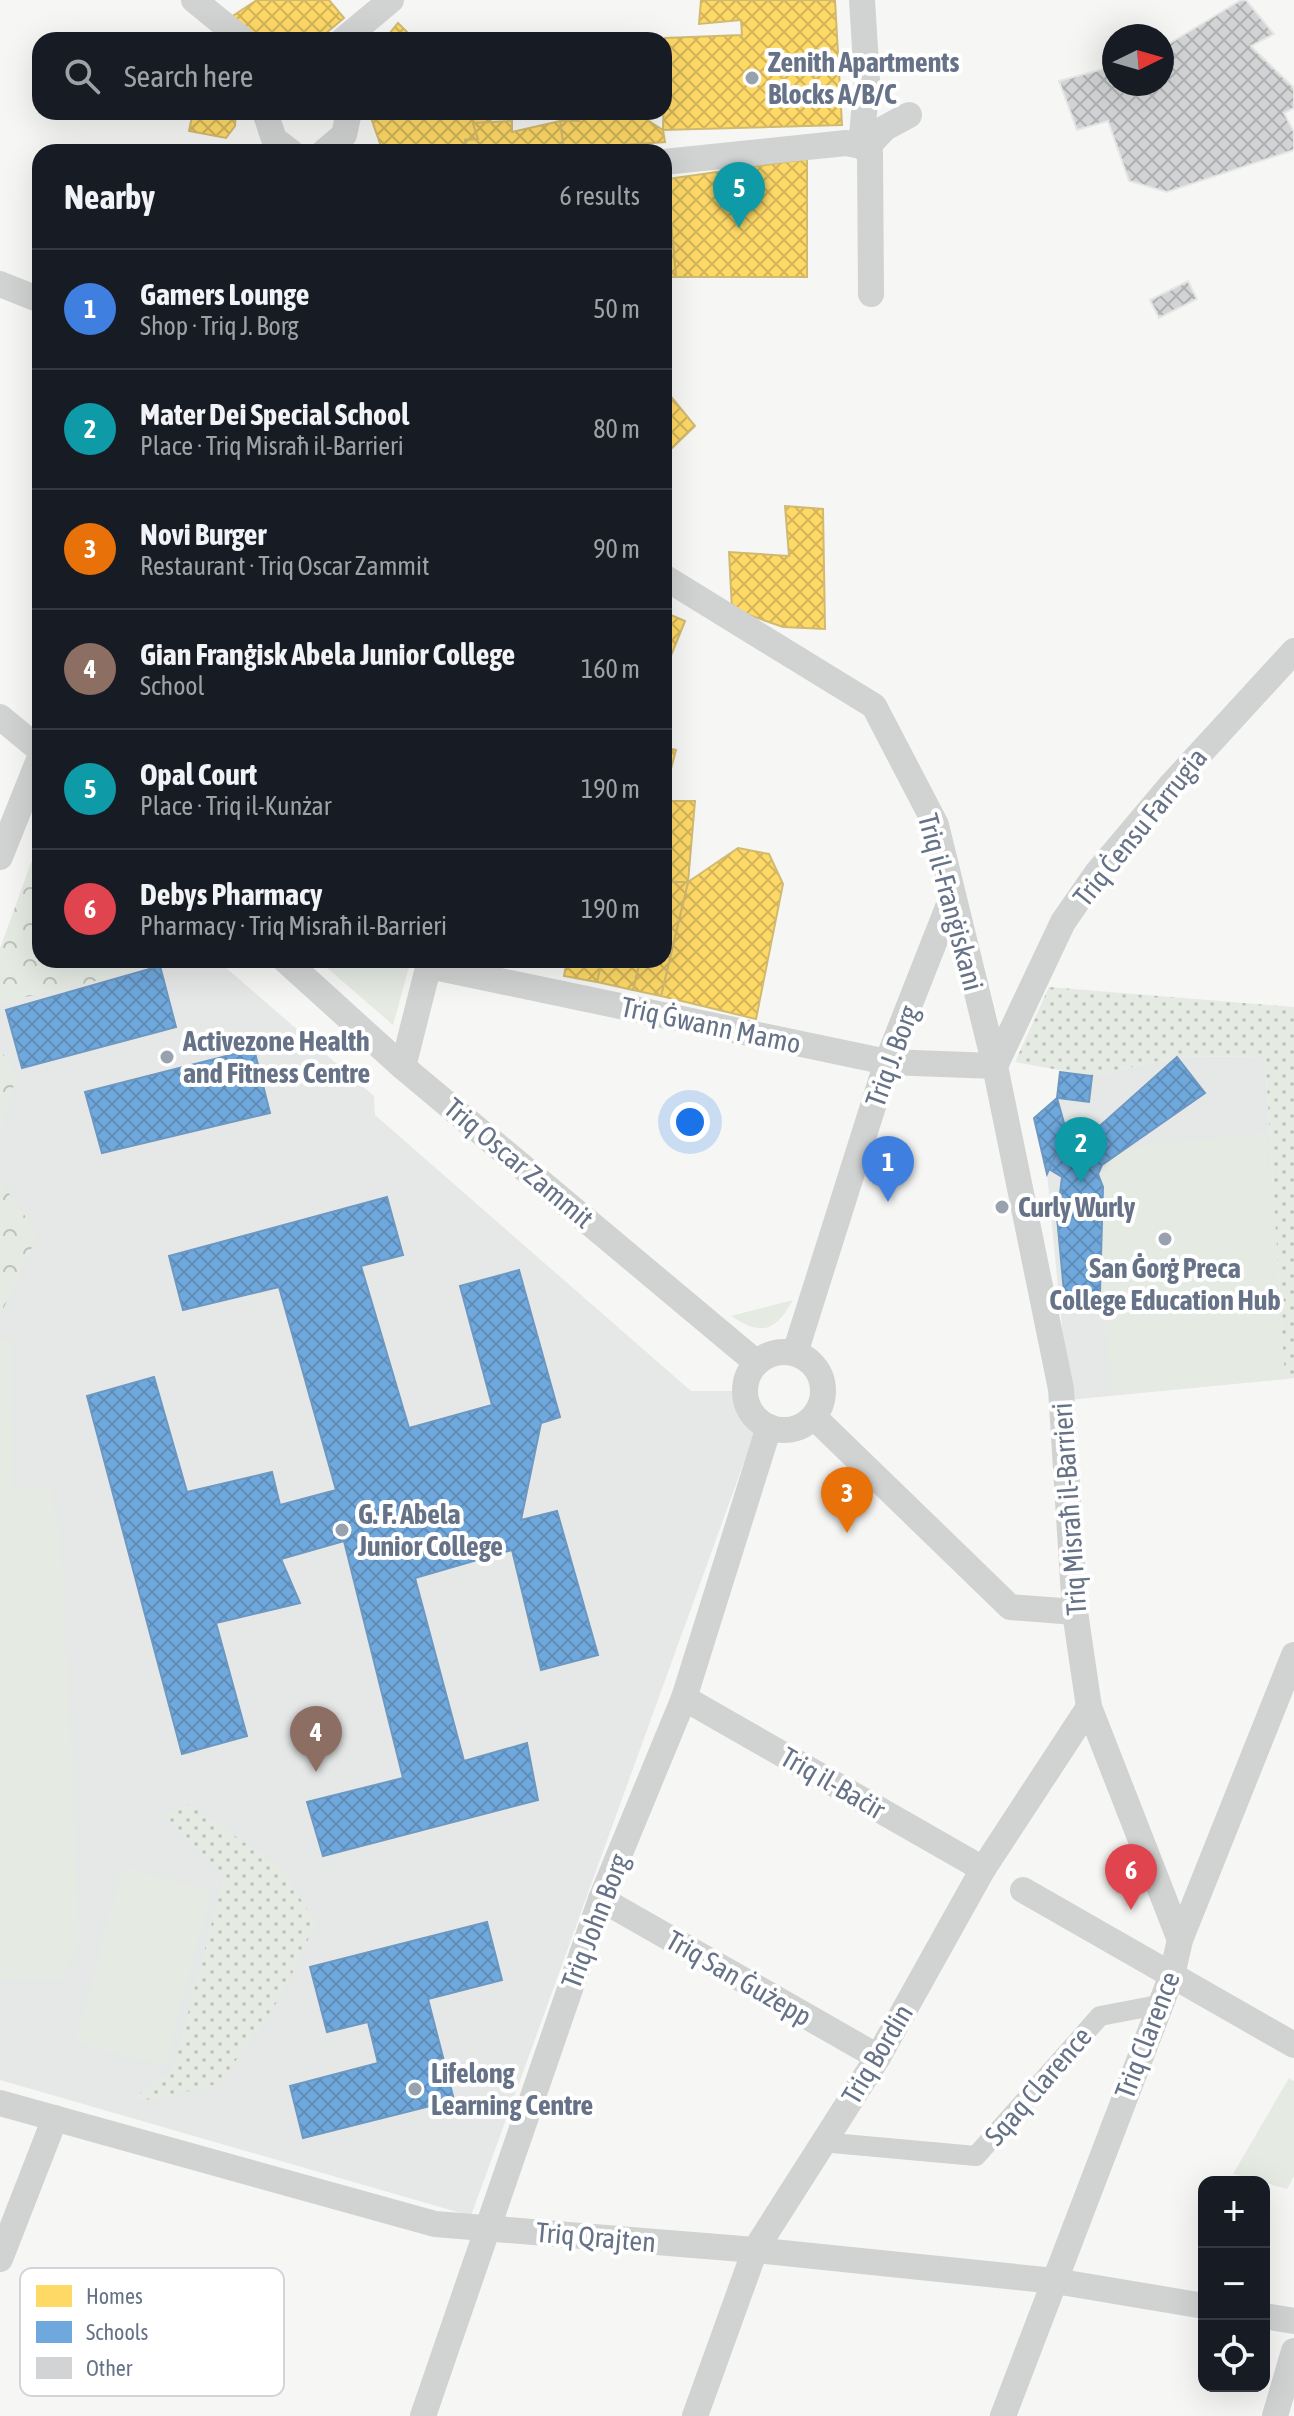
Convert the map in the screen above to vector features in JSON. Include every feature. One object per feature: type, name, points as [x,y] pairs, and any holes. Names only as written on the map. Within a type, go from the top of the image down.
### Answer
[{"type":"street","points":[[194,0],[233,32]]},
{"type":"street","points":[[862,0],[867,80],[863,147]]},
{"type":"street","points":[[352,32],[383,6]]},
{"type":"street","points":[[365,32],[383,6]]},
{"type":"street","points":[[863,147],[885,128],[909,115]]},
{"type":"street","points":[[268,120],[277,144]]},
{"type":"street","points":[[672,161],[846,143],[863,147],[870,153],[871,294]]},
{"type":"street","points":[[0,284],[32,297]]},
{"type":"street","name":"Triq il-Franġiskani","points":[[672,582],[874,706],[936,825],[995,1066]]},
{"type":"street","name":"Triq Ċensu Farrugia","points":[[995,1066],[1063,922],[1097,873],[1172,784],[1294,651]]},
{"type":"street","points":[[0,717],[32,743]]},
{"type":"street","points":[[0,857],[32,777]]},
{"type":"street","name":"Triq J. Borg","points":[[795,1353],[887,1062],[952,897]]},
{"type":"street","name":"Triq Oscar Zammit","points":[[294,968],[403,1067],[757,1363]]},
{"type":"street","points":[[403,1067],[429,968]]},
{"type":"street","name":"Triq Ġwann Mamo","points":[[453,968],[887,1062],[995,1066]]},
{"type":"street","name":"Triq Misraħ il-Barrieri","points":[[995,1066],[1061,1389],[1075,1612],[1089,1707],[1180,1940]]},
{"type":"street","points":[[781,1352],[795,1353],[807,1359],[822,1381],[820,1406],[814,1417],[793,1430],[769,1427],[758,1421],[746,1400],[745,1387],[757,1363],[781,1352]]},
{"type":"street","points":[[814,1417],[1010,1607],[1075,1612]]},
{"type":"street","name":"Triq John Borg","points":[[423,2416],[485,2228],[601,1899],[684,1698],[769,1427]]},
{"type":"street","name":"Triq Clarence","points":[[1003,2416],[1172,1975],[1180,1940],[1294,1655]]},
{"type":"street","name":"Triq il-Baċir","points":[[684,1698],[983,1869]]},
{"type":"street","name":"Triq Bordin","points":[[695,2416],[755,2250],[878,2057],[983,1869],[1089,1707]]},
{"type":"street","points":[[1023,1890],[1294,2045]]},
{"type":"street","name":"Triq San Ġużepp","points":[[601,1899],[878,2057]]},
{"type":"street","name":"Sqaq Clarence","points":[[821,2142],[976,2156],[1100,2016],[1158,2005]]},
{"type":"street","name":"Triq Qrajten","points":[[0,2103],[435,2224],[755,2250],[1055,2281],[1198,2305]]},
{"type":"street","points":[[0,2259],[55,2118]]},
{"type":"street","points":[[1270,2317],[1294,2321]]},
{"type":"street","points":[[1275,2416],[1294,2351]]},
{"type":"shaded area","points":[[32,861],[32,968],[226,968],[374,1096],[375,1115],[691,1391],[733,1391],[755,1432],[471,2216],[0,2080],[0,949]]},
{"type":"shaded area","name":"San Ġorġ Preca College Education Hub","points":[[1265,1056],[1285,1379],[1069,1400],[1047,1174],[1066,1130],[1057,1098],[1089,1102],[1092,1076],[1177,1057]]},
{"type":"green space","points":[[32,861],[32,968],[151,968],[0,1003],[0,949]]},
{"type":"green space","points":[[327,968],[409,968],[393,1025]]},
{"type":"green space","points":[[1049,987],[1294,1007],[1294,1378],[1285,1379],[1265,1056],[1177,1057],[1092,1076],[1015,1062]]},
{"type":"green space","points":[[0,1048],[16,1078],[0,1131]]},
{"type":"green space","name":"San Ġorġ Preca College Education Hub","points":[[1268,1133],[1285,1379],[1114,1395],[1100,1292],[1103,1187],[1098,1174],[1102,1165],[1123,1148]]},
{"type":"green space","points":[[0,1181],[38,1234],[0,1316]]},
{"type":"green space","points":[[793,1300],[780,1319],[767,1328],[751,1326],[731,1316]]},
{"type":"green space","points":[[10,1339],[13,1487],[49,1486],[61,1541],[79,1942],[64,1978],[0,1980],[0,1340]]},
{"type":"green space","points":[[190,1805],[280,1867],[316,1923],[282,1995],[220,2083],[154,2100],[134,2098],[173,2070],[224,1876],[162,1815]]},
{"type":"green space","points":[[123,1867],[211,1891],[165,2066],[76,2042]]},
{"type":"green space","points":[[1289,2078],[1294,2081],[1294,2176],[1287,2189],[1270,2184],[1270,2176],[1233,2174]]},
{"type":"building: Homes","points":[[257,0],[329,0],[344,18],[327,32],[250,32],[231,17]]},
{"type":"building: Homes","name":"Zenith Apartments Blocks A/B/C","points":[[701,0],[835,0],[842,125],[663,130],[663,120],[672,120],[672,38],[742,35],[741,20],[699,24]]},
{"type":"building: Homes","points":[[398,23],[407,32],[391,32]]},
{"type":"building: Homes","points":[[191,120],[235,120],[235,126],[226,138],[189,131]]},
{"type":"building: Homes","points":[[372,120],[490,120],[491,123],[473,123],[478,139],[465,140],[466,144],[380,144]]},
{"type":"building: Homes","points":[[647,120],[663,130],[665,142],[563,144],[560,121]]},
{"type":"building: Homes","points":[[512,121],[512,132],[560,121],[563,144],[466,144],[465,140],[478,139],[473,123]]},
{"type":"building: Homes","points":[[807,159],[807,277],[676,277],[672,178]]},
{"type":"building: Homes","points":[[672,233],[676,277],[672,277]]},
{"type":"building: Homes","points":[[672,398],[695,426],[672,448]]},
{"type":"building: Homes","points":[[785,506],[823,509],[825,629],[783,627],[732,609],[729,552],[789,556]]},
{"type":"building: Homes","points":[[672,615],[685,621],[672,653]]},
{"type":"building: Homes","points":[[672,801],[695,801],[688,882],[672,882]]},
{"type":"building: Homes","points":[[738,848],[769,854],[783,884],[756,1019],[661,996],[668,968],[672,968],[672,950],[688,882]]},
{"type":"building: Homes","points":[[672,882],[688,882],[672,950]]},
{"type":"building: Homes","points":[[566,968],[600,968],[597,982],[564,976]]},
{"type":"building: Homes","points":[[600,968],[638,968],[633,990],[597,982]]},
{"type":"building: Homes","points":[[638,968],[668,968],[661,996],[633,990]]},
{"type":"building: Schools","points":[[161,968],[176,1027],[22,1068],[6,1010]]},
{"type":"building: Schools","points":[[254,1049],[270,1113],[102,1153],[85,1092]]},
{"type":"building: Schools","points":[[1177,1057],[1205,1093],[1102,1165],[1098,1174],[1103,1187],[1100,1292],[1065,1303],[1057,1217],[1062,1177],[1049,1169],[1066,1130],[1083,1141]]},
{"type":"building: Schools","points":[[1060,1072],[1092,1076],[1089,1102],[1057,1098]]},
{"type":"building: Schools","points":[[1057,1098],[1066,1130],[1047,1174],[1034,1118]]},
{"type":"building: Schools","name":"G. F. Abela Junior College","points":[[387,1197],[403,1255],[361,1266],[409,1428],[492,1405],[460,1286],[519,1270],[560,1417],[541,1423],[521,1520],[557,1511],[598,1655],[541,1670],[512,1550],[415,1578],[464,1761],[527,1743],[538,1800],[323,1856],[307,1802],[403,1778],[344,1541],[281,1559],[300,1603],[216,1623],[247,1736],[182,1754],[87,1396],[154,1377],[187,1492],[272,1472],[280,1505],[336,1490],[279,1287],[183,1310],[169,1256]]},
{"type":"building: Schools","points":[[487,1922],[502,1980],[428,1999],[454,2100],[303,2138],[290,2086],[378,2063],[368,2022],[327,2032],[310,1967]]},
{"type":"building: Other","points":[[1241,0],[1246,0],[1274,34],[1251,46],[1294,88],[1294,108],[1284,113],[1294,132],[1294,150],[1167,192],[1129,181],[1108,121],[1077,130],[1059,81],[1102,69],[1102,96],[1174,96],[1174,41]]},
{"type":"building: Other","points":[[1188,281],[1197,299],[1159,318],[1150,300]]},
{"type":"place","name":"Zenith Apartments Blocks A/B/C","points":[[752,78]]},
{"type":"place","name":"Opal Court","points":[[739,228]]},
{"type":"place","name":"Activezone Health and Fitness Centre","points":[[167,1057]]},
{"type":"place","name":"Mater Dei Special School","points":[[1081,1183]]},
{"type":"place","name":"Gamers Lounge","points":[[888,1202]]},
{"type":"place","name":"Curly Wurly","points":[[1002,1207]]},
{"type":"place","name":"San Ġorġ Preca College Education Hub","points":[[1165,1239]]},
{"type":"place","name":"G. F. Abela Junior College","points":[[342,1530]]},
{"type":"place","name":"Novi Burger","points":[[847,1533]]},
{"type":"place","name":"Gian Franġisk Abela Junior College","points":[[316,1772]]},
{"type":"place","name":"Debys Pharmacy","points":[[1131,1910]]},
{"type":"place","name":"Lifelong Learning Centre","points":[[415,2089]]}]
